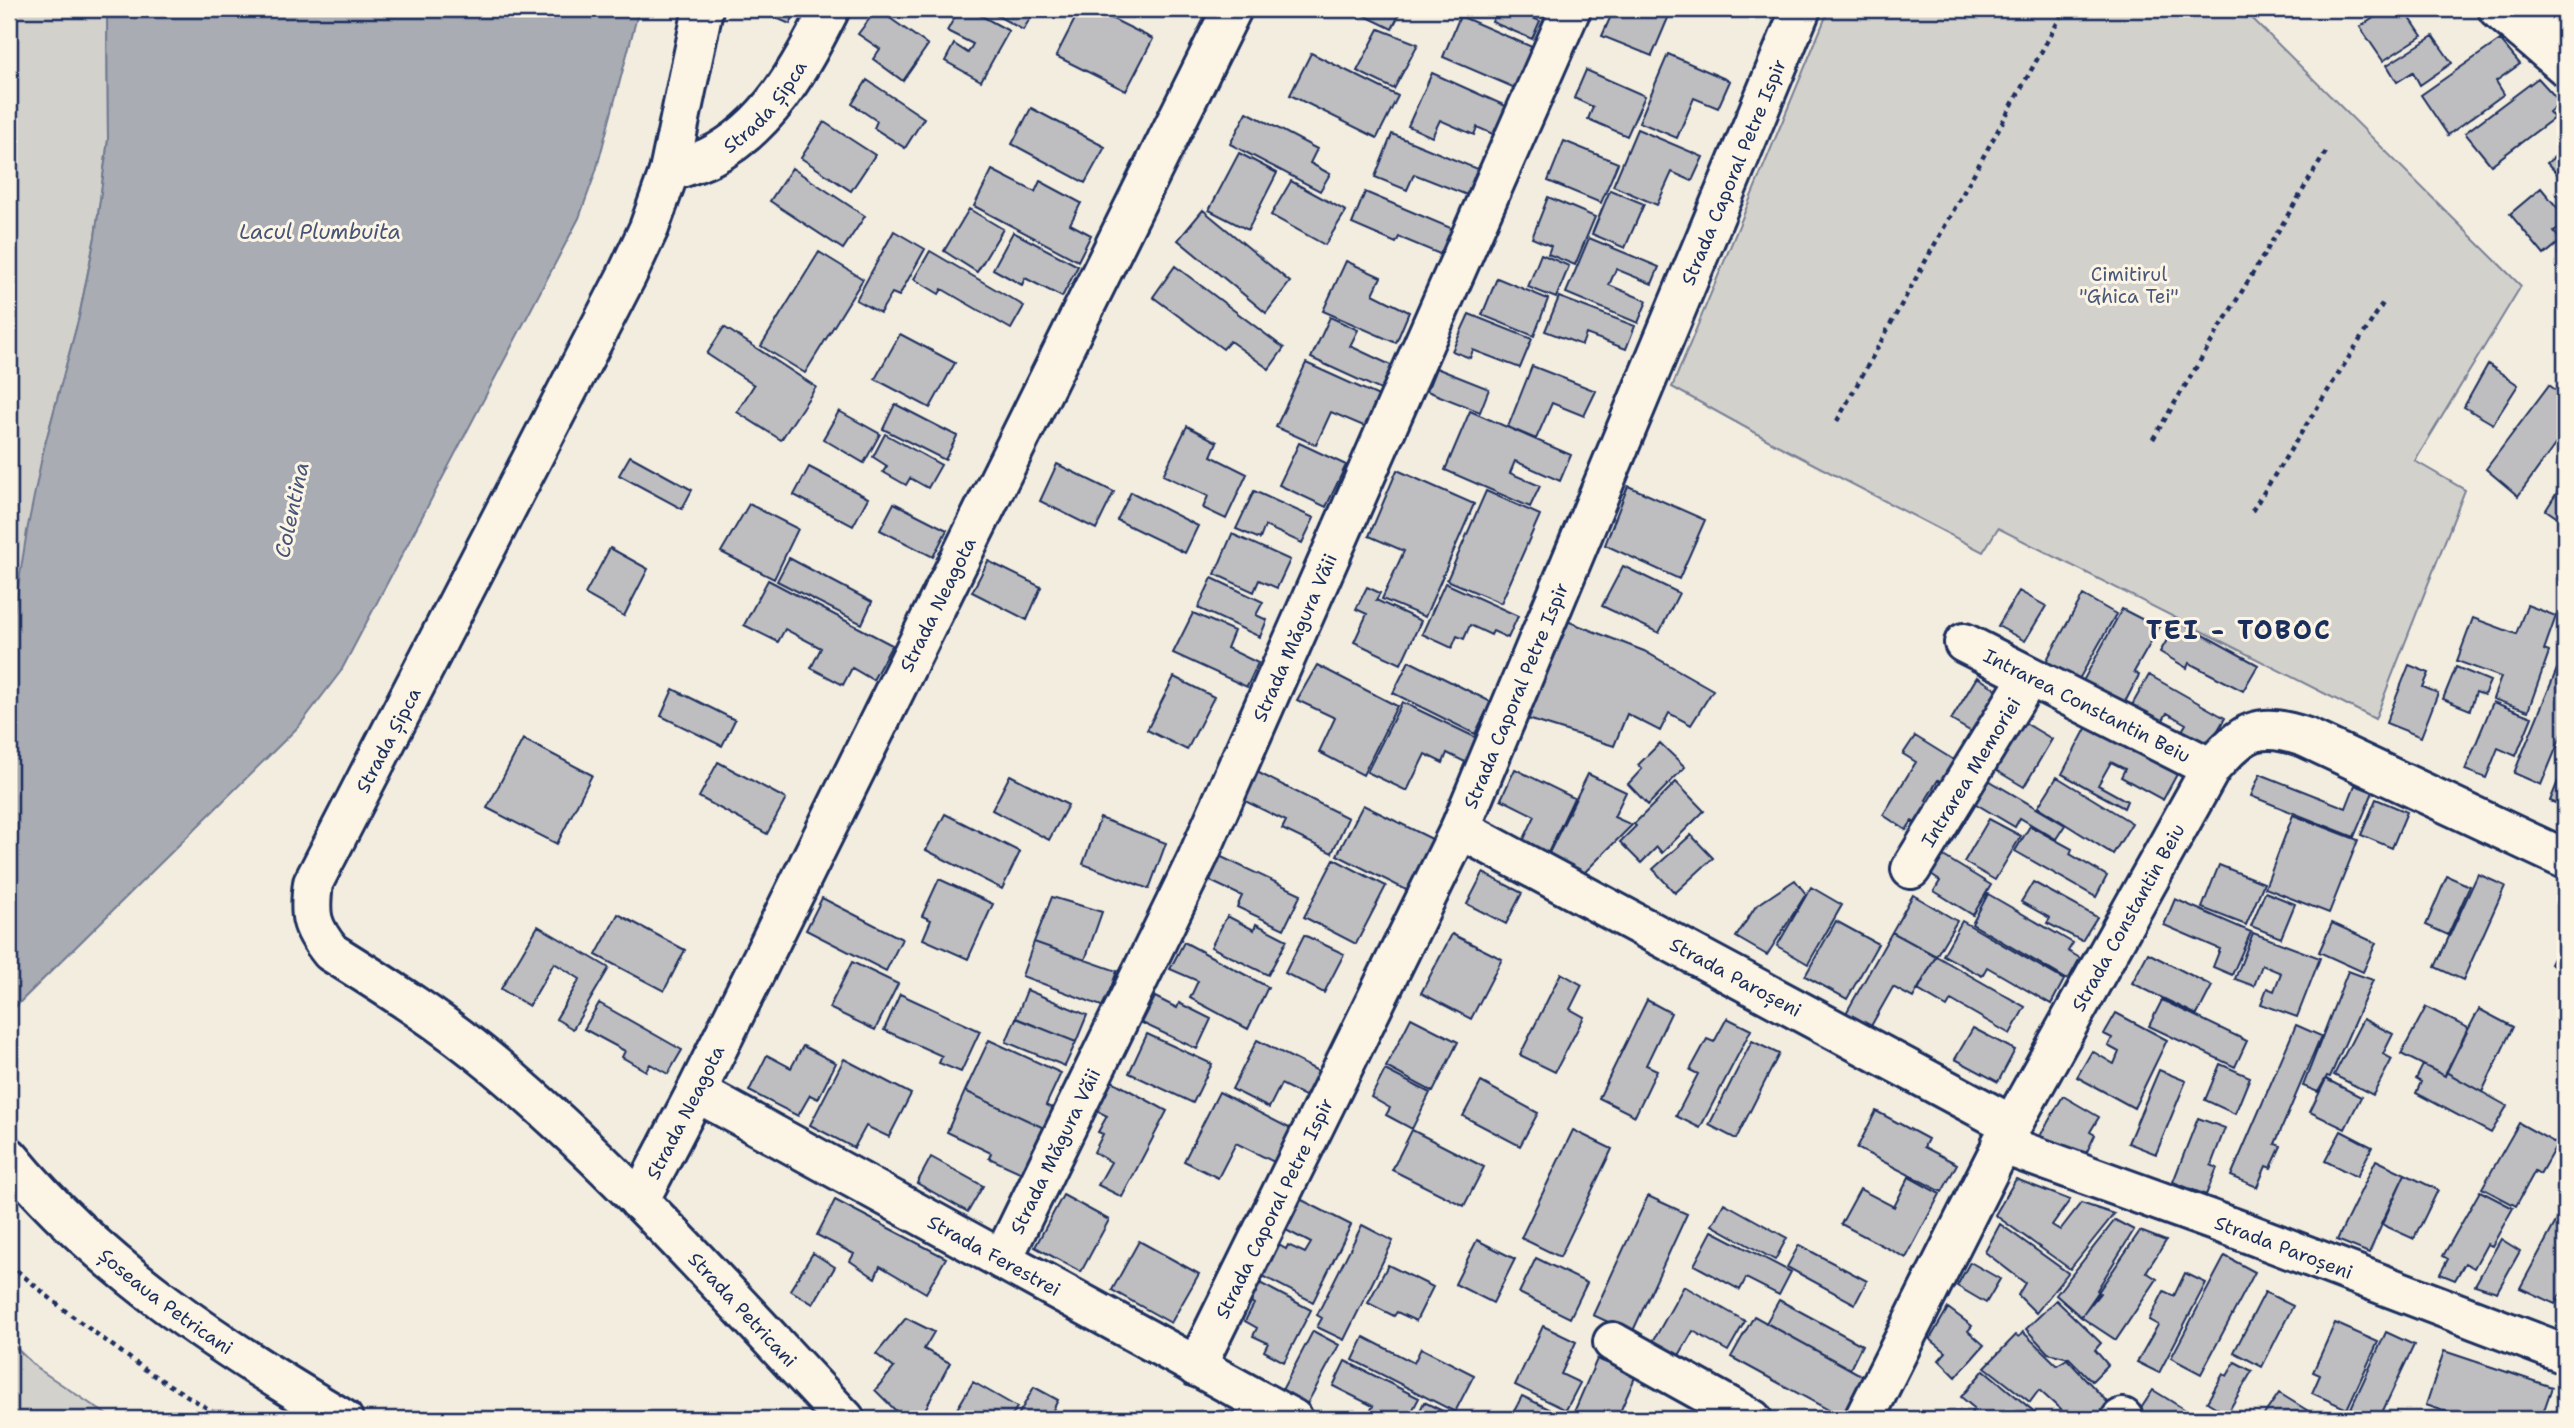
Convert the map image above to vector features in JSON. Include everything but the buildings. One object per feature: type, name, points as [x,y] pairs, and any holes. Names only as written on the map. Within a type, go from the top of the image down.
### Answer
[{"type":"street","name":"Strada Șipca","points":[[639,1201],[495,1066],[427,1014],[331,952],[316,933],[310,908],[313,883],[621,288],[649,228],[669,173],[703,9]]},
{"type":"street","name":"Strada Șipca","points":[[669,173],[710,157],[746,133],[770,110],[790,83],[830,9]]},
{"type":"street","name":"Strada Neagota","points":[[639,1201],[696,1092],[1232,9]]},
{"type":"street","name":"Strada Măgura Văii","points":[[1002,1260],[1197,859],[1571,9]]},
{"type":"street","name":"Strada Caporal Petre Ispir","points":[[1196,1367],[1460,829],[1801,9]]},
{"type":"street","points":[[2525,16],[2565,66]]},
{"type":"street","name":"Intrarea Constantin Beiu","points":[[1964,643],[2211,768]]},
{"type":"street","name":"Intrarea Memoriei","points":[[1911,869],[2029,677]]},
{"type":"street","name":"Strada Constantin Beiu","points":[[1864,1419],[2007,1134],[2211,768],[2236,742],[2254,730],[2274,729],[2307,738],[2565,859]]},
{"type":"street","name":"Strada Paroșeni","points":[[1460,829],[2007,1134],[2255,1236],[2565,1354]]},
{"type":"street","name":"Strada Ferestrei","points":[[696,1092],[1293,1419]]},
{"type":"street","name":"Șoseaua Petricani","points":[[9,1157],[62,1217],[151,1293],[220,1342],[343,1419]]},
{"type":"street","name":"Strada Petricani","points":[[639,1201],[845,1419]]},
{"type":"street","points":[[1613,1342],[1752,1419]]},
{"type":"path","points":[[1837,421],[2065,9]]},
{"type":"path","points":[[2153,439],[2327,150]]},
{"type":"path","points":[[2252,511],[2385,300]]},
{"type":"path","points":[[9,1264],[68,1313],[139,1366],[225,1419]]},
{"type":"green space","points":[[9,9],[107,9],[108,140],[95,237],[79,317],[43,452],[9,680]]},
{"type":"green space","name":"Cimitirul \"Ghica Tei\"","points":[[1829,9],[2243,9],[2521,286],[2415,461],[2465,490],[2375,719],[1998,528],[1983,552],[1672,387]]},
{"type":"green space","points":[[9,1341],[37,1368],[113,1419],[9,1419]]},
{"type":"water","name":"Lacul Plumbuita","points":[[107,9],[639,9],[596,171],[579,218],[341,671],[299,726],[9,1013],[9,680],[14,613],[43,452],[79,317],[95,237],[108,140]]},
{"type":"district","name":"TEI - TOBOC","points":[[2239,630]]},
{"type":"water label","name":"Colentina","points":[[292,510]]}]
